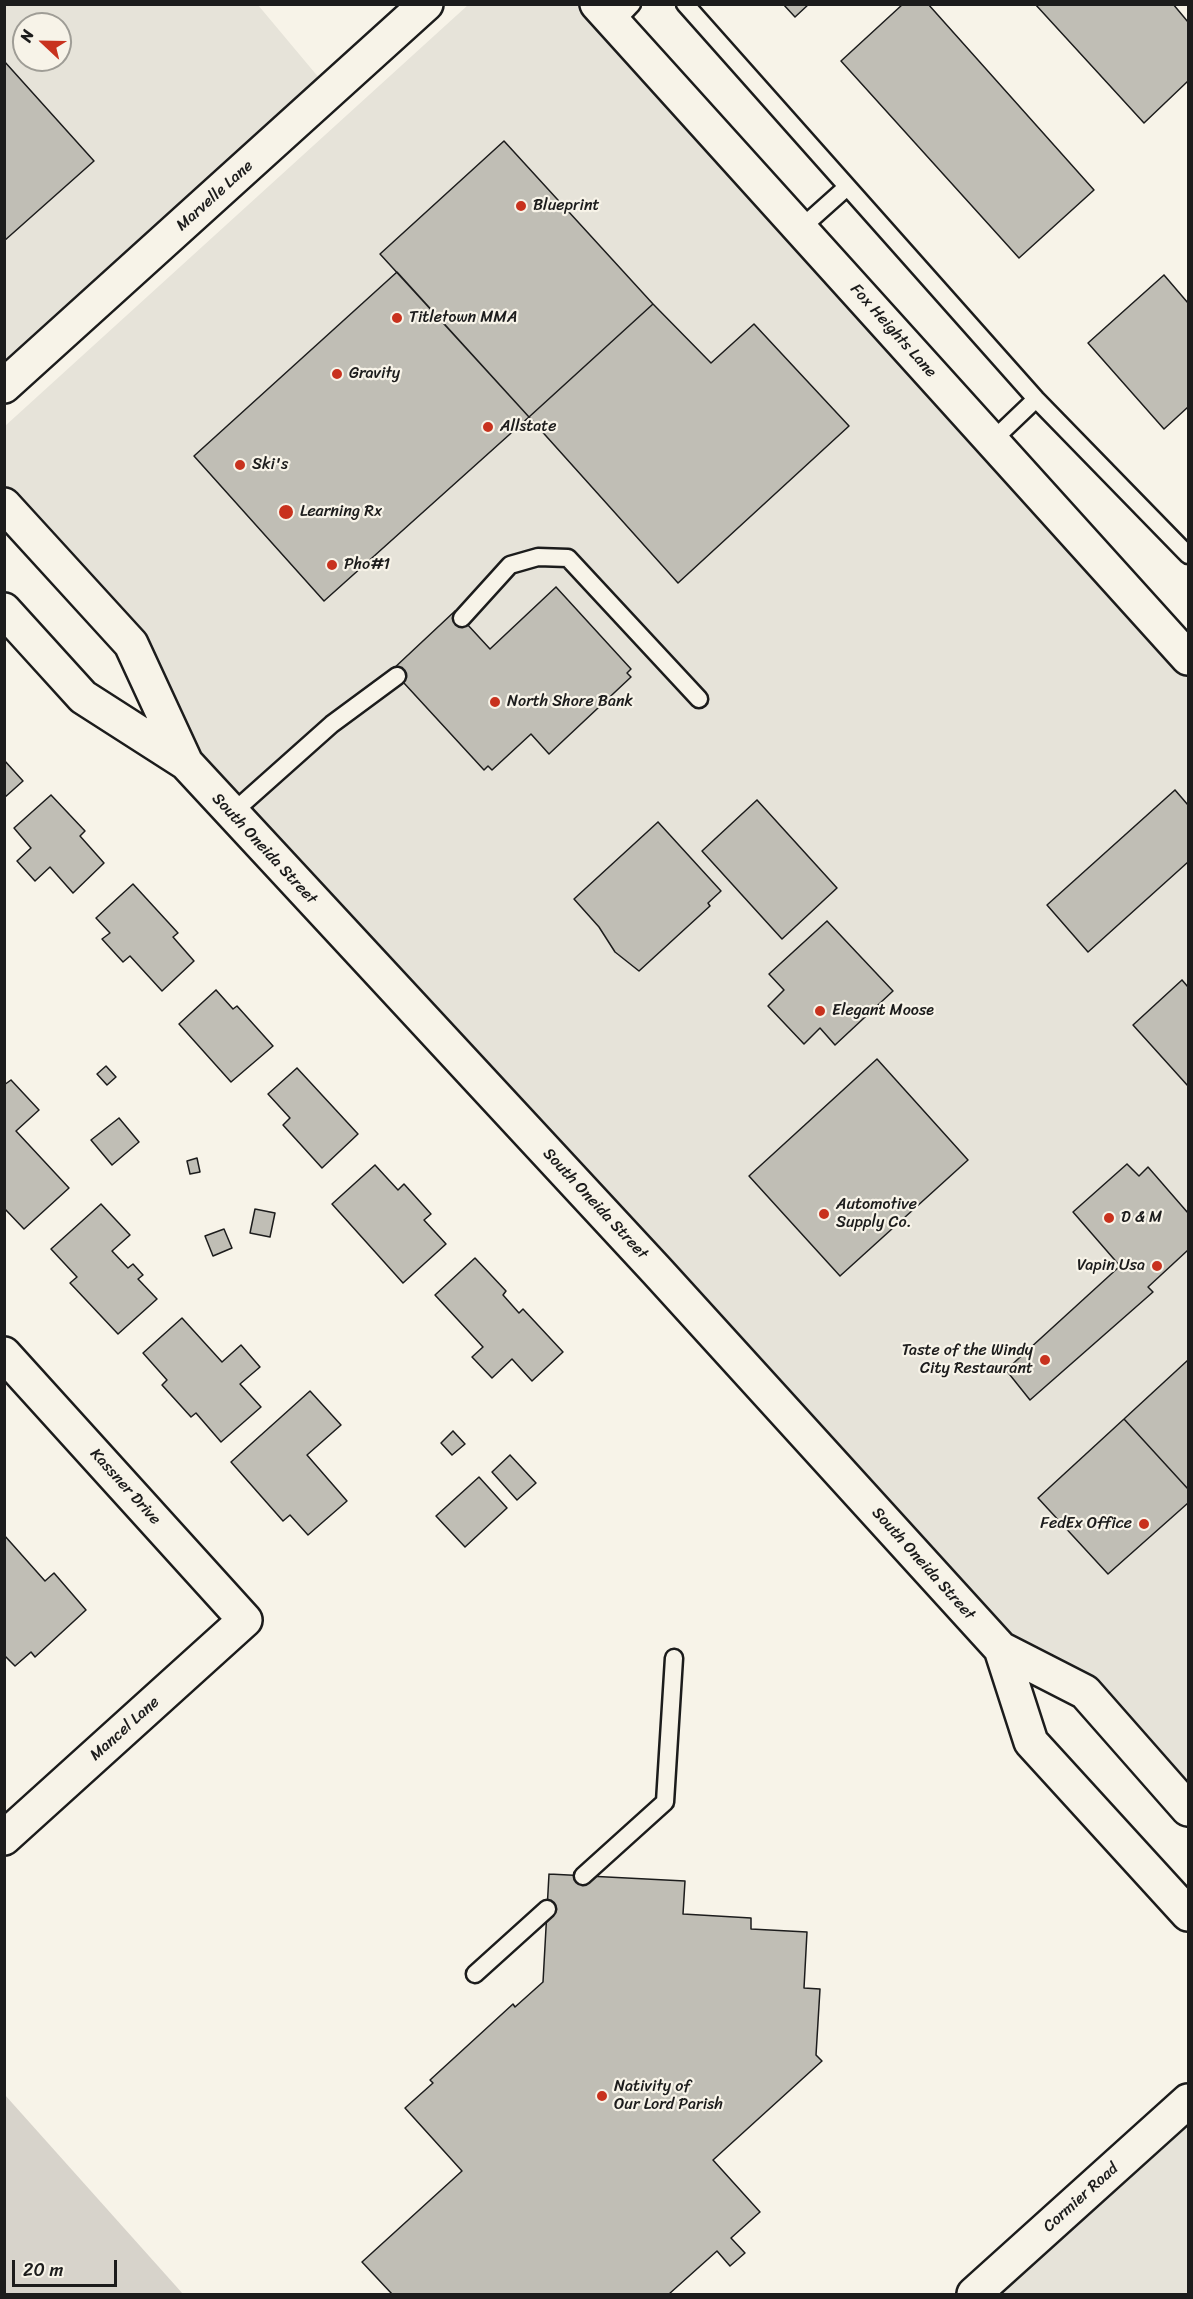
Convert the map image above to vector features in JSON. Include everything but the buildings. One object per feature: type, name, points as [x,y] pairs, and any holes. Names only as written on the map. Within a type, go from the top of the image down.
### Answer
[{"type":"street","name":"Marvelle Lane","points":[[4,386],[426,4]]},
{"type":"street","name":"Fox Heights Lane","points":[[614,11],[800,229],[1188,658]]},
{"type":"street","name":"South Oneida Street","points":[[4,505],[131,644],[186,763]]},
{"type":"street","name":"South Oneida Street","points":[[4,610],[83,697],[186,763],[657,1271],[1001,1649],[1086,1692],[1188,1809]]},
{"type":"street","name":"Kassner Drive","points":[[4,1354],[245,1620]]},
{"type":"street","name":"Mancel Lane","points":[[4,1839],[245,1620]]},
{"type":"street","name":"South Oneida Street","points":[[1001,1649],[1031,1742],[1188,1914]]},
{"type":"street","name":"Cormier Road","points":[[974,2295],[1188,2101]]},
{"type":"lane","points":[[685,4],[1036,399],[1188,555]]},
{"type":"lane","points":[[800,229],[847,187]]},
{"type":"lane","points":[[992,441],[1036,399]]},
{"type":"lane","points":[[462,618],[510,565],[538,557],[568,558],[699,699]]},
{"type":"lane","points":[[231,814],[332,724],[397,676]]},
{"type":"lane","points":[[583,1876],[665,1802],[674,1658]]},
{"type":"lane","points":[[475,1974],[547,1909]]},
{"type":"shaded area","points":[[5,5],[258,5],[330,91],[5,386]]},
{"type":"shaded area","points":[[468,5],[597,5],[1188,658],[1188,1809],[1085,1692],[1001,1649],[231,814],[131,644],[5,505],[5,426]]},
{"type":"shaded area","points":[[5,2095],[183,2294],[5,2294]]},
{"type":"shaded area","points":[[1188,2101],[1188,2294],[974,2294]]},
{"type":"place","name":"Blueprint","points":[[521,206]]},
{"type":"place","name":"Titletown MMA","points":[[397,318]]},
{"type":"place","name":"Gravity","points":[[337,374]]},
{"type":"place","name":"Allstate","points":[[488,427]]},
{"type":"place","name":"Ski's","points":[[240,465]]},
{"type":"place","name":"Learning Rx","points":[[286,512]]},
{"type":"place","name":"Pho#1","points":[[332,565]]},
{"type":"place","name":"North Shore Bank","points":[[495,702]]},
{"type":"place","name":"Elegant Moose","points":[[820,1011]]},
{"type":"place","name":"Automotive Supply Co.","points":[[824,1214]]},
{"type":"place","name":"D & M","points":[[1109,1218]]},
{"type":"place","name":"Vapin Usa","points":[[1157,1266]]},
{"type":"place","name":"Taste of the Windy City Restaurant","points":[[1045,1360]]},
{"type":"place","name":"FedEx Office","points":[[1144,1524]]},
{"type":"place","name":"Nativity of Our Lord Parish","points":[[602,2096]]}]
